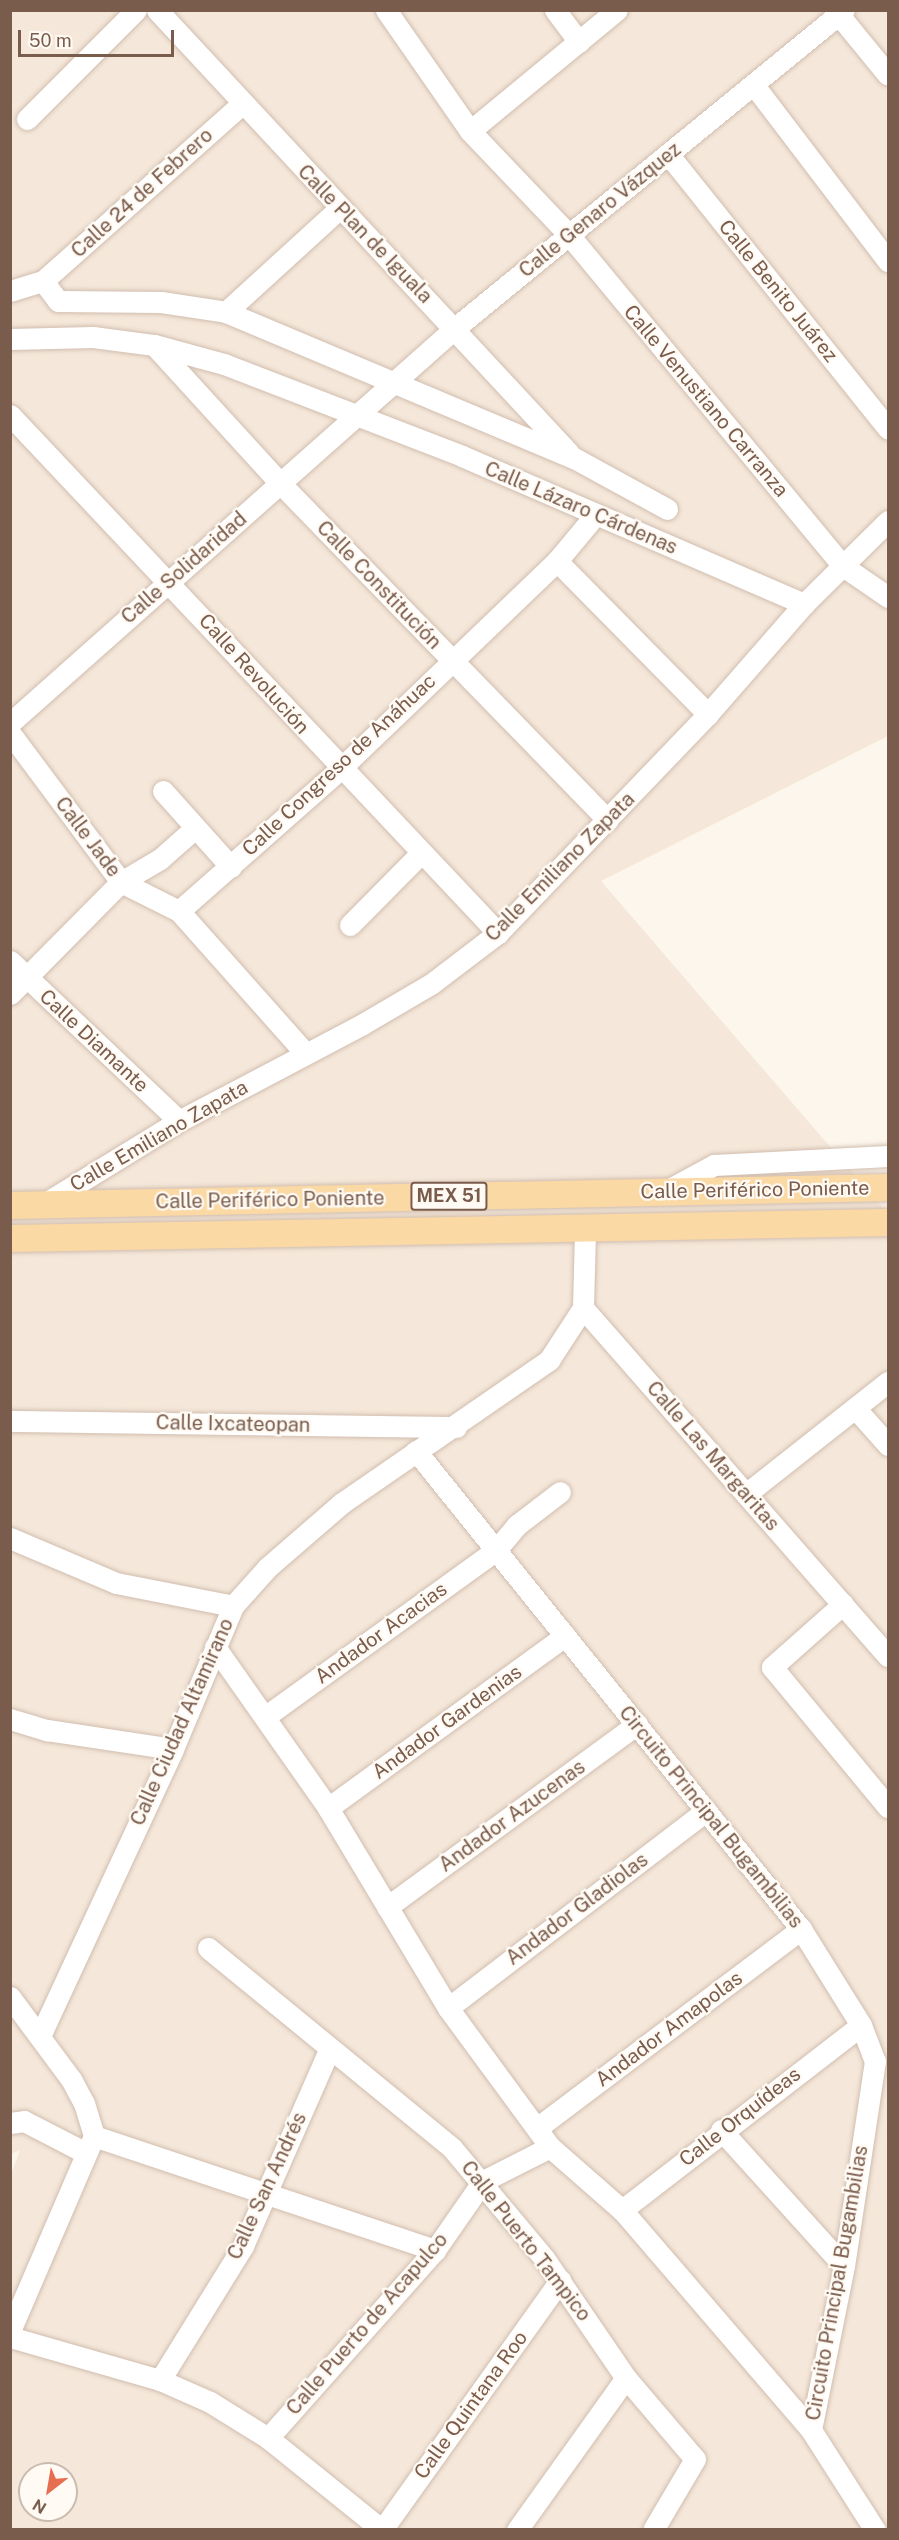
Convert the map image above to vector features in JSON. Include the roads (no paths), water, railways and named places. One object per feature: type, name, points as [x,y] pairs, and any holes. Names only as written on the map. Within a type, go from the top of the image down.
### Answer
[{"type":"main road","name":"Calle Periférico Poniente","points":[[11,1204],[888,1188]]},
{"type":"main road","name":"Calle Periférico Poniente","points":[[10,1238],[888,1222]]},
{"type":"street","points":[[27,119],[136,10]]},
{"type":"street","name":"Calle Plan de Iguala","points":[[157,10],[242,104],[455,328],[574,458]]},
{"type":"street","name":"Calle Venustiano Carranza","points":[[386,10],[470,131],[569,235],[843,566]]},
{"type":"street","points":[[555,10],[579,42]]},
{"type":"street","points":[[470,131],[617,10]]},
{"type":"street","points":[[842,13],[888,75]]},
{"type":"street","name":"Calle Genaro Vázquez","points":[[358,413],[455,328],[842,13]]},
{"type":"street","points":[[753,84],[888,261]]},
{"type":"street","name":"Calle 24 de Febrero","points":[[43,281],[242,104]]},
{"type":"street","name":"Calle Benito Juárez","points":[[668,154],[888,429]]},
{"type":"street","points":[[226,312],[340,208]]},
{"type":"street","points":[[10,291],[43,281],[58,301],[161,302],[226,312],[574,458],[667,509]]},
{"type":"street","name":"Calle Lázaro Cárdenas","points":[[10,339],[93,337],[154,345],[224,364],[358,413],[804,604]]},
{"type":"street","name":"Calle Constitución","points":[[154,345],[279,483],[608,820]]},
{"type":"street","name":"Calle Solidaridad","points":[[10,723],[358,413]]},
{"type":"street","name":"Calle Revolución","points":[[10,415],[170,580],[340,769],[498,933]]},
{"type":"street","name":"Calle Congreso de Anáhuac","points":[[180,911],[340,769],[451,659],[557,561],[596,514]]},
{"type":"street","name":"Calle Emiliano Zapata","points":[[43,1205],[179,1121],[430,984],[498,933],[708,714],[804,604],[888,521]]},
{"type":"street","points":[[557,561],[708,714]]},
{"type":"street","points":[[843,566],[888,597]]},
{"type":"street","name":"Calle Jade","points":[[10,733],[121,882],[180,911],[305,1053]]},
{"type":"street","points":[[163,792],[231,867]]},
{"type":"street","points":[[10,994],[121,882],[160,859],[195,828]]},
{"type":"street","points":[[350,925],[420,854]]},
{"type":"street","name":"Calle Diamante","points":[[10,961],[179,1121]]},
{"type":"street","points":[[666,1191],[714,1165],[888,1156]]},
{"type":"street","points":[[583,1308],[585,1229]]},
{"type":"street","name":"Calle Ciudad Altamirano","points":[[40,2036],[173,1749],[233,1606],[268,1567],[342,1503],[416,1451],[456,1427],[549,1360],[583,1308]]},
{"type":"street","name":"Calle Las Margaritas","points":[[583,1308],[888,1657]]},
{"type":"street","points":[[746,1494],[888,1382]]},
{"type":"street","points":[[855,1408],[888,1445]]},
{"type":"street","name":"Calle Ixcateopan","points":[[10,1421],[456,1427]]},
{"type":"street","name":"Circuito Principal Bugambilias","points":[[416,1451],[801,1929],[861,2025],[875,2061],[843,2266],[811,2430]]},
{"type":"street","name":"Andador Acacias","points":[[266,1716],[496,1550],[516,1525],[560,1492]]},
{"type":"street","points":[[10,1538],[116,1583],[233,1606]]},
{"type":"street","points":[[843,1604],[772,1666],[888,1807]]},
{"type":"street","name":"Andador Gardenias","points":[[328,1808],[565,1636]]},
{"type":"street","name":"Circuito Principal Bugambilias","points":[[215,1647],[266,1716],[328,1808],[448,2008],[550,2147],[622,2210],[811,2430]]},
{"type":"street","points":[[10,1719],[47,1730],[173,1749]]},
{"type":"street","name":"Andador Azucenas","points":[[387,1907],[637,1724]]},
{"type":"street","name":"Andador Gladiolas","points":[[448,2008],[706,1811]]},
{"type":"street","name":"Andador Amapolas","points":[[537,2128],[801,1929]]},
{"type":"street","name":"Calle Puerto Tampico","points":[[208,1948],[329,2050],[452,2148],[483,2181],[561,2280],[626,2378],[695,2459],[653,2529]]},
{"type":"street","points":[[10,1997],[40,2036],[84,2103],[90,2144],[10,2331]]},
{"type":"street","name":"Calle Orquídeas","points":[[622,2210],[721,2130],[861,2025]]},
{"type":"street","name":"Calle San Andrés","points":[[160,2380],[243,2246],[329,2050]]},
{"type":"street","points":[[10,2123],[24,2121],[90,2144],[267,2194],[435,2250]]},
{"type":"street","points":[[721,2130],[843,2266]]},
{"type":"street","name":"Calle Puerto de Acapulco","points":[[268,2438],[435,2250],[483,2181],[550,2147]]},
{"type":"street","name":"Calle Quintana Roo","points":[[382,2529],[561,2280]]},
{"type":"street","points":[[10,2337],[160,2380],[210,2402],[268,2438],[382,2529]]},
{"type":"street","points":[[517,2529],[626,2378]]},
{"type":"street","points":[[811,2430],[875,2529]]}]
